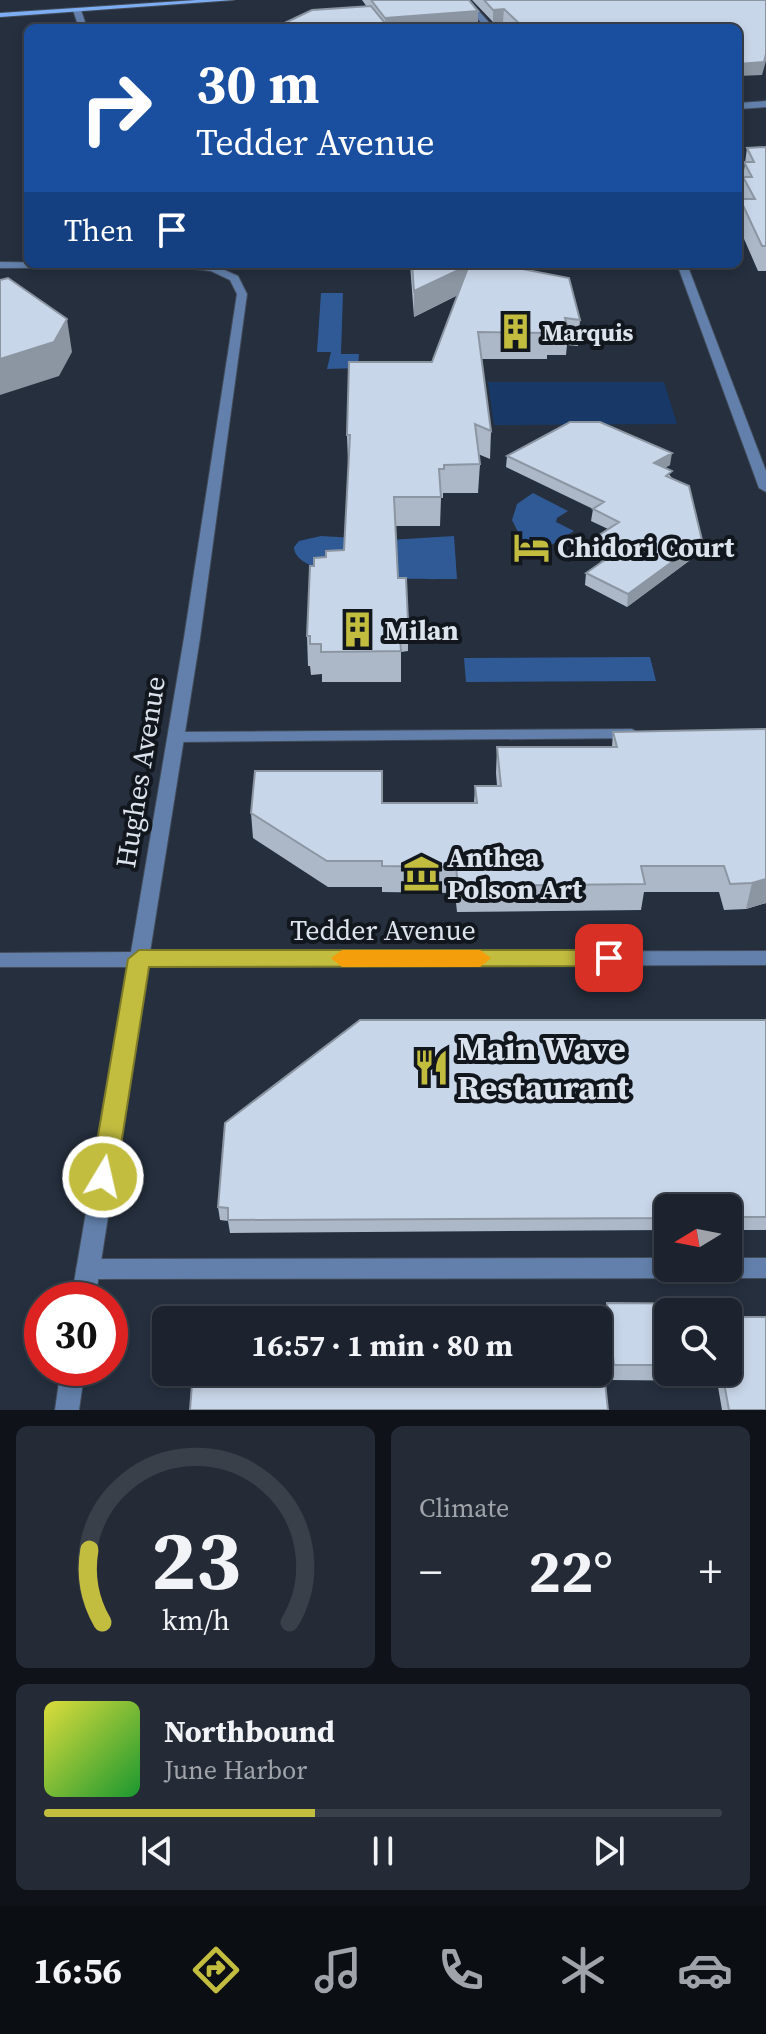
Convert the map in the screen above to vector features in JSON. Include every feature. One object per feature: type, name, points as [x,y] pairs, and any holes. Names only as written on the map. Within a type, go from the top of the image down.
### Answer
[{"type":"street","points":[[0,15],[230,0]]},
{"type":"street","points":[[465,0],[486,24]]},
{"type":"street","points":[[77,10],[82,24]]},
{"type":"street","points":[[742,106],[766,104]]},
{"type":"street","name":"Hughes Avenue","points":[[0,265],[24,265]]},
{"type":"street","name":"Hughes Avenue","points":[[86,1282],[176,737],[242,294],[234,278],[213,268]]},
{"type":"street","points":[[684,268],[766,488]]},
{"type":"street","points":[[176,737],[656,734]]},
{"type":"street","name":"Tedder Avenue","points":[[0,960],[766,958]]},
{"type":"street","points":[[88,1269],[766,1268]]},
{"type":"street","points":[[67,1410],[70,1386]]},
{"type":"shaded area","points":[[321,293],[343,293],[341,354],[359,354],[358,368],[327,369],[331,352],[317,352]]},
{"type":"shaded area","points":[[488,382],[664,382],[677,424],[494,425]]},
{"type":"shaded area","points":[[533,493],[568,511],[556,522],[574,531],[540,552],[521,538],[512,520],[517,504]]},
{"type":"shaded area","points":[[321,536],[389,540],[454,536],[457,579],[338,573],[300,559],[294,547],[299,541]]},
{"type":"shaded area","points":[[650,657],[656,681],[466,682],[464,658]]},
{"type":"building","points":[[371,0],[469,0],[478,11],[385,18]]},
{"type":"building","points":[[484,0],[766,0],[766,54],[764,62],[742,64],[742,24],[520,24],[504,9],[493,10]]},
{"type":"building","points":[[371,6],[386,24],[282,24],[312,10]]},
{"type":"building","points":[[766,147],[766,246],[762,246],[742,203],[742,199],[755,199],[743,177],[752,177],[744,162],[754,162],[747,148]]},
{"type":"building","points":[[412,268],[463,268],[414,291]]},
{"type":"building","points":[[468,268],[517,268],[569,278],[580,320],[565,318],[568,329],[547,329],[548,333],[478,332],[491,431],[475,424],[480,464],[444,465],[444,469],[439,469],[441,497],[394,497],[398,578],[406,578],[408,621],[399,621],[401,651],[321,652],[321,644],[310,644],[310,636],[307,636],[310,566],[314,566],[314,558],[326,557],[326,551],[344,550],[350,435],[347,435],[349,362],[432,362]]},
{"type":"building","points":[[8,278],[67,319],[54,342],[0,359],[0,280]]},
{"type":"building","points":[[570,422],[600,422],[672,453],[654,463],[672,471],[666,476],[689,486],[702,540],[628,594],[586,573],[612,555],[587,543],[619,522],[593,509],[604,502],[507,456]]},
{"type":"building","points":[[766,729],[766,879],[752,883],[730,884],[724,866],[641,866],[645,884],[458,886],[456,867],[382,866],[382,861],[327,861],[251,813],[255,771],[382,771],[382,803],[477,803],[475,786],[501,786],[497,747],[617,747],[613,732]]},
{"type":"building","points":[[360,1020],[766,1020],[766,1217],[742,1217],[742,1194],[654,1194],[654,1218],[228,1220],[228,1208],[218,1207],[225,1123]]},
{"type":"building","points":[[607,1303],[654,1303],[654,1365],[614,1365],[612,1306]]},
{"type":"building","points":[[742,1317],[766,1317],[766,1410],[729,1410],[725,1386],[742,1386]]},
{"type":"building","points":[[192,1386],[605,1386],[608,1410],[190,1410]]},
{"type":"slow traffic","points":[[342,958],[480,958]]},
{"type":"place","name":"Marquis","points":[[516,332]]},
{"type":"place","name":"Chidori Court","points":[[531,547]]},
{"type":"place","name":"Milan","points":[[358,630]]},
{"type":"place","name":"Anthea Polson Art","points":[[421,873]]},
{"type":"place","name":"Main Wave Restaurant","points":[[431,1068]]},
{"type":"route","points":[[103,1177],[139,959],[609,958]]}]
